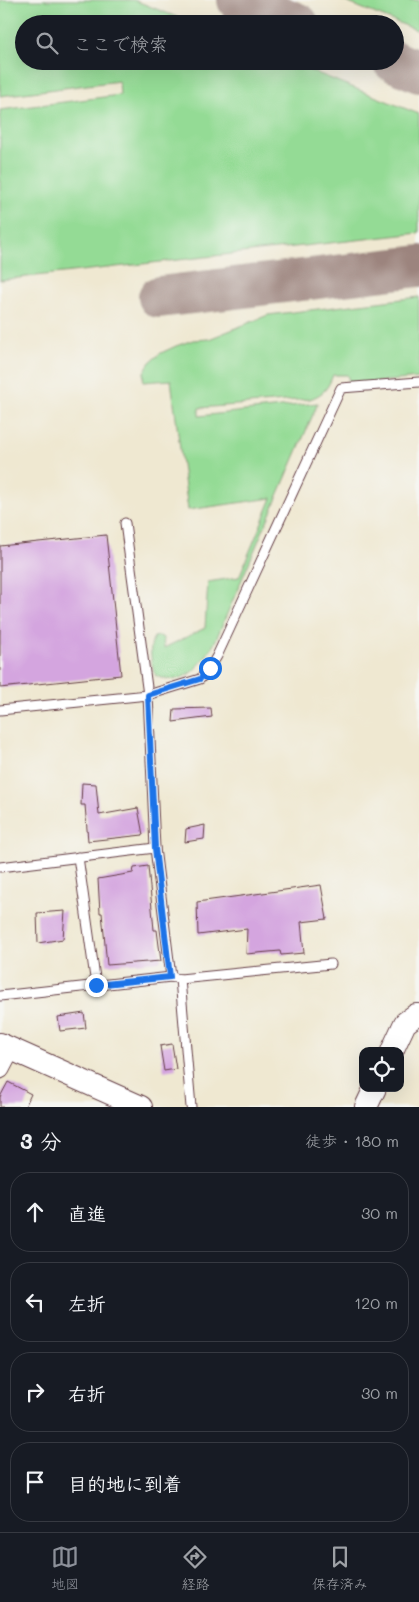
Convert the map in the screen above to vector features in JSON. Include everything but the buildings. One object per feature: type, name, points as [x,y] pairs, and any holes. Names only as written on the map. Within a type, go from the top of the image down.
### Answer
[{"type":"street","points":[[394,1047],[405,1022],[416,1014],[419,1015]]},
{"type":"street","points":[[0,1069],[5,1046],[141,1107]]},
{"type":"street","points":[[366,1107],[373,1092]]},
{"type":"lane","points":[[0,710],[148,695],[200,679],[210,668],[341,388],[419,382]]},
{"type":"lane","points":[[125,522],[148,695],[155,848],[175,978],[191,1107]]},
{"type":"lane","points":[[0,867],[155,848]]},
{"type":"lane","points":[[78,857],[96,985]]},
{"type":"lane","points":[[0,996],[96,985],[331,964]]},
{"type":"green space","points":[[0,0],[134,0],[172,15],[15,15],[15,70],[309,70],[419,114],[419,233],[0,280],[0,110],[120,95],[119,81],[0,96]]},
{"type":"green space","points":[[341,0],[419,0],[419,31],[404,25],[404,15],[379,15]]},
{"type":"green space","points":[[419,297],[419,378],[355,384],[349,381],[347,375],[333,375],[325,390],[310,399],[199,408],[199,416],[318,403],[214,644],[191,673],[175,679],[156,676],[151,656],[151,646],[154,637],[160,636],[163,638],[164,648],[205,628],[208,582],[239,577],[272,498],[188,510],[171,380],[143,382],[144,372],[150,362],[161,353],[176,346],[193,340],[209,339],[268,315]]},
{"type":"taxiway","points":[[238,0],[276,15]]},
{"type":"taxiway","points":[[404,66],[419,72]]},
{"type":"taxiway","points":[[159,297],[419,266]]},
{"type":"route","points":[[96,985],[170,977],[155,848],[148,695],[176,688],[200,679],[210,668]]}]
